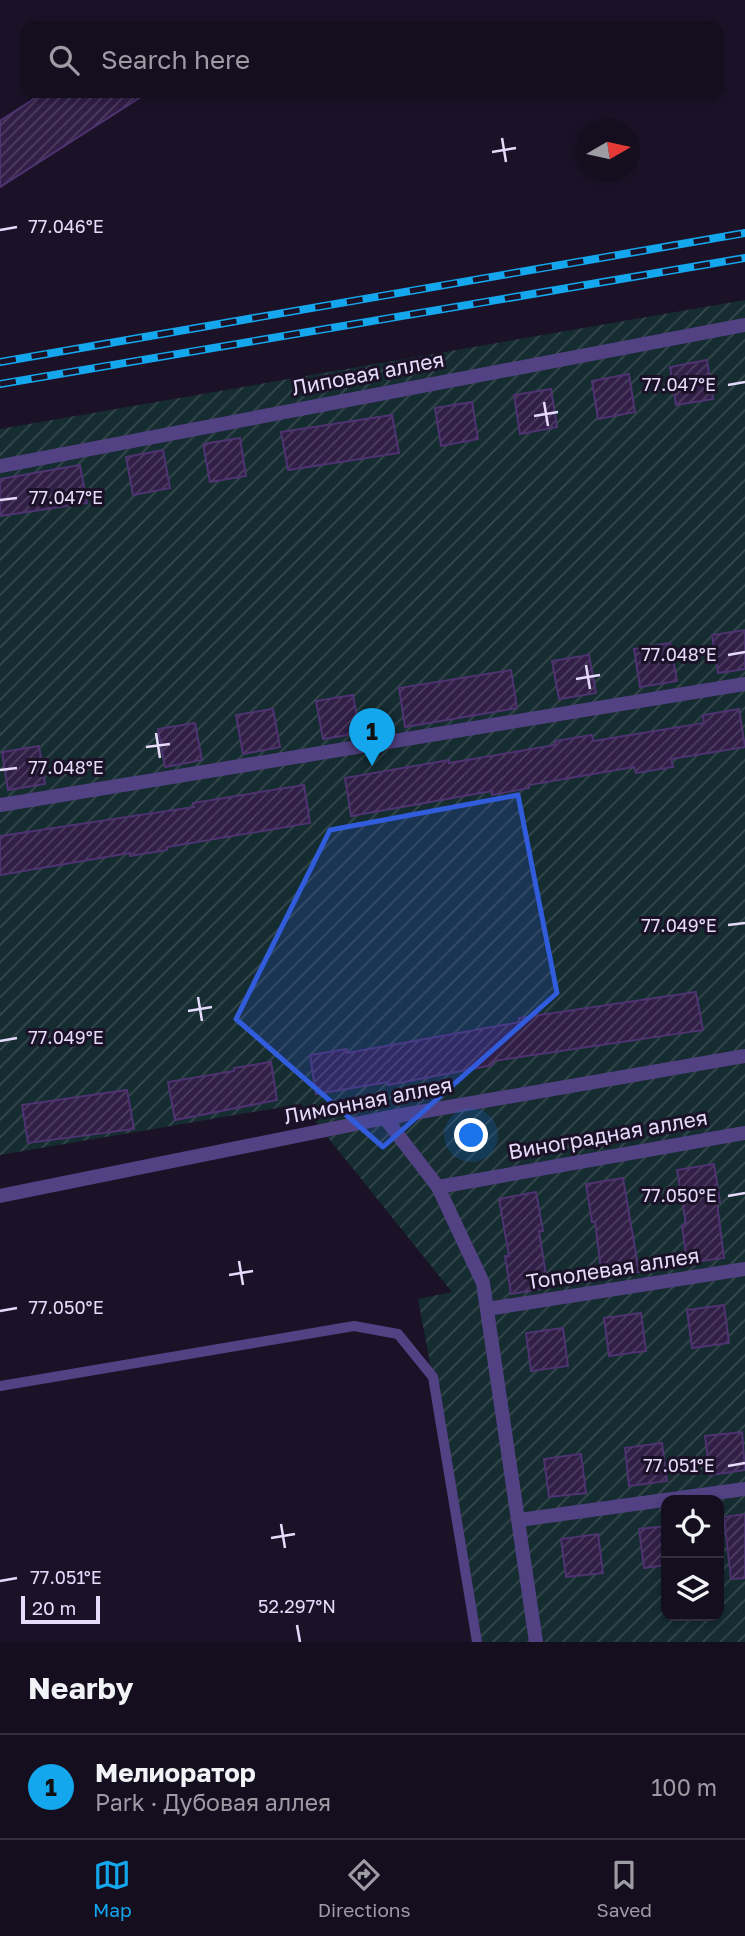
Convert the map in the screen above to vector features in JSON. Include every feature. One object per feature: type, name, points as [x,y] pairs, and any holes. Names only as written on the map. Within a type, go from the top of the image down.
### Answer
[{"type":"street","name":"Липовая аллея","points":[[0,466],[745,325]]},
{"type":"street","points":[[0,805],[745,684]]},
{"type":"street","name":"Лимонная аллея","points":[[0,1196],[385,1118],[745,1056]]},
{"type":"street","points":[[385,1118],[438,1187],[483,1283],[536,1642]]},
{"type":"street","name":"Виноградная аллея","points":[[438,1187],[745,1133]]},
{"type":"street","name":"Тополевая аллея","points":[[487,1309],[745,1269]]},
{"type":"street","points":[[519,1520],[745,1489]]},
{"type":"lane","points":[[0,1386],[354,1326],[398,1334],[433,1377],[477,1642]]},
{"type":"highlighted area","points":[[518,795],[557,993],[383,1147],[236,1019],[330,830]]},
{"type":"green space","points":[[745,300],[745,1642],[482,1642],[418,1299],[452,1292],[301,1104],[0,1155],[0,429]]},
{"type":"building","points":[[35,98],[139,98],[0,187],[0,121]]},
{"type":"building","points":[[707,360],[713,399],[676,405],[670,367]]},
{"type":"building","points":[[629,374],[635,412],[598,419],[592,381]]},
{"type":"building","points":[[551,389],[557,427],[520,434],[514,395]]},
{"type":"building","points":[[472,402],[478,439],[441,446],[435,408]]},
{"type":"building","points":[[392,415],[399,453],[288,470],[281,432]]},
{"type":"building","points":[[240,438],[246,476],[210,482],[203,444]]},
{"type":"building","points":[[163,450],[170,488],[133,495],[126,457]]},
{"type":"building","points":[[80,465],[87,503],[0,516],[0,479]]},
{"type":"building","points":[[745,630],[745,669],[718,673],[712,635]]},
{"type":"building","points":[[670,643],[677,681],[640,687],[634,649]]},
{"type":"building","points":[[589,655],[596,693],[559,699],[552,661]]},
{"type":"building","points":[[511,670],[517,708],[405,727],[399,688]]},
{"type":"building","points":[[353,695],[360,733],[323,739],[316,701]]},
{"type":"building","points":[[273,709],[280,747],[243,754],[236,715]]},
{"type":"building","points":[[739,709],[745,747],[671,759],[673,767],[636,773],[634,767],[529,785],[529,788],[492,795],[492,791],[351,816],[345,778],[555,745],[555,741],[592,735],[593,741],[704,723],[703,715]]},
{"type":"building","points":[[195,723],[202,760],[165,767],[158,729]]},
{"type":"building","points":[[39,746],[45,784],[8,790],[2,752]]},
{"type":"building","points":[[304,785],[310,823],[167,847],[167,850],[130,856],[130,853],[0,875],[0,836],[194,807],[193,803]]},
{"type":"building","points":[[696,992],[703,1030],[493,1061],[493,1065],[388,1085],[388,1082],[316,1094],[310,1055],[347,1049],[347,1053],[520,1022],[519,1018]]},
{"type":"building","points":[[271,1062],[277,1100],[175,1120],[168,1082]]},
{"type":"building","points":[[127,1090],[134,1129],[28,1143],[22,1105]]},
{"type":"building","points":[[714,1164],[724,1258],[687,1263],[682,1225],[686,1224],[677,1170]]},
{"type":"building","points":[[623,1178],[639,1272],[602,1277],[595,1222],[592,1222],[586,1184]]},
{"type":"building","points":[[536,1192],[543,1231],[539,1231],[548,1288],[511,1294],[505,1256],[509,1256],[499,1199]]},
{"type":"building","points":[[724,1305],[729,1343],[692,1348],[687,1310]]},
{"type":"building","points":[[641,1313],[646,1351],[609,1356],[604,1318]]},
{"type":"building","points":[[563,1328],[568,1366],[531,1371],[526,1333]]},
{"type":"building","points":[[742,1432],[745,1470],[710,1475],[705,1436]]},
{"type":"building","points":[[662,1443],[667,1481],[629,1486],[625,1448]]},
{"type":"building","points":[[581,1454],[586,1493],[549,1497],[544,1459]]},
{"type":"building","points":[[745,1514],[745,1578],[731,1579],[724,1517]]},
{"type":"building","points":[[661,1527],[661,1566],[644,1568],[639,1529]]},
{"type":"building","points":[[598,1534],[603,1573],[566,1577],[561,1539]]},
{"type":"railway","points":[[0,362],[745,233]]},
{"type":"railway","points":[[0,384],[745,258]]},
{"type":"place","name":"Мелиоратор","points":[[372,766]]}]
